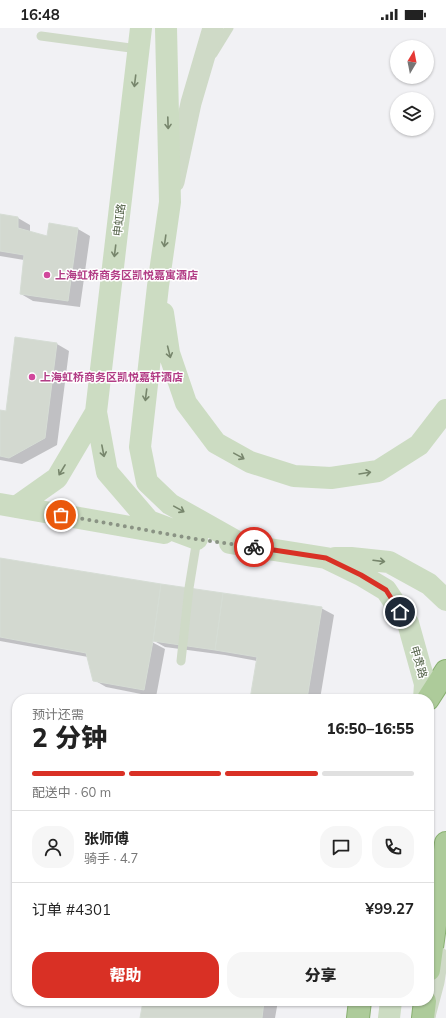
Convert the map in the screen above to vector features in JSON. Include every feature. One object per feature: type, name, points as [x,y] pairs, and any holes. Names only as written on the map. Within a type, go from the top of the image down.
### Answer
[{"type":"highway","points":[[431,694],[446,671]]},
{"type":"highway","points":[[434,933],[446,843]]},
{"type":"highway","points":[[358,1018],[359,1006]]},
{"type":"highway","points":[[422,1018],[424,1006]]},
{"type":"main road","name":"申虹路","points":[[141,28],[96,412],[107,472],[149,521],[196,539]]},
{"type":"main road","points":[[166,28],[170,202],[158,286],[140,447],[148,482],[170,504],[243,545]]},
{"type":"main road","points":[[158,286],[169,353],[186,403],[216,443],[250,462],[294,476],[331,478],[378,471],[419,445],[446,410]]},
{"type":"main road","name":"申虹路","points":[[8,506],[57,478],[96,412]]},
{"type":"main road","points":[[8,506],[196,539]]},
{"type":"main road","name":"申贵路","points":[[196,539],[326,558],[361,575],[386,590],[408,623],[425,684],[424,694]]},
{"type":"main road","points":[[326,558],[351,558],[389,562],[429,584],[446,600]]},
{"type":"main road","points":[[389,1018],[390,1006]]},
{"type":"street","points":[[170,202],[191,102],[213,28]]},
{"type":"street","points":[[434,991],[446,922]]},
{"type":"street","points":[[426,1018],[430,1006]]},
{"type":"lane","points":[[198,80],[229,28]]},
{"type":"lane","points":[[41,36],[138,49]]},
{"type":"lane","points":[[181,661],[196,539]]},
{"type":"building","name":"上海虹桥商务区凯悦嘉寓酒店","points":[[0,214],[18,217],[18,228],[47,236],[49,223],[78,228],[68,301],[20,294],[24,255],[0,251]]},
{"type":"building","name":"上海虹桥商务区凯悦嘉轩酒店","points":[[15,337],[57,343],[45,438],[9,458],[0,456],[0,410],[6,411]]},
{"type":"building","points":[[0,558],[161,584],[144,690],[93,681],[86,653],[0,637]]},
{"type":"building","points":[[161,584],[223,593],[215,650],[153,641]]},
{"type":"building","points":[[223,593],[322,607],[308,694],[251,694],[257,657],[215,650]]},
{"type":"building","points":[[142,1006],[263,1006],[262,1018],[140,1018]]},
{"type":"way so far","points":[[61,515],[196,539],[254,547]]},
{"type":"place","name":"上海虹桥商务区凯悦嘉寓酒店","points":[[47,275]]},
{"type":"place","name":"上海虹桥商务区凯悦嘉轩酒店","points":[[32,377]]},
{"type":"route","points":[[254,547],[326,558],[361,575],[386,590],[400,612]]}]
